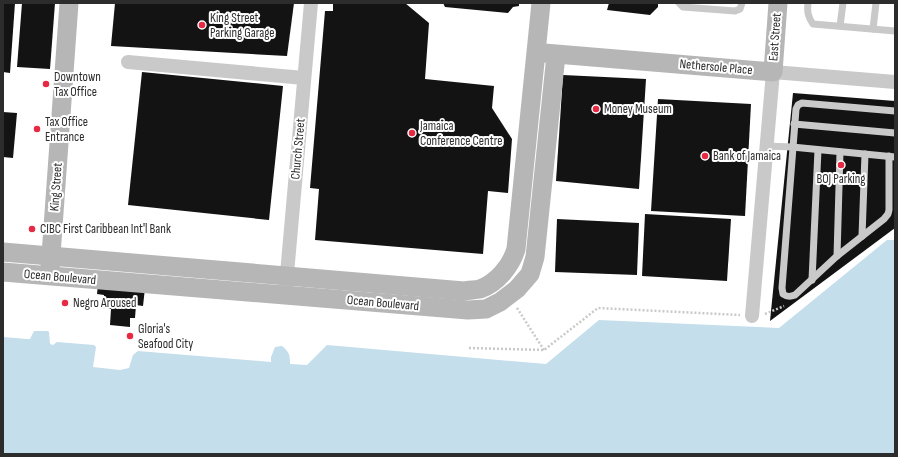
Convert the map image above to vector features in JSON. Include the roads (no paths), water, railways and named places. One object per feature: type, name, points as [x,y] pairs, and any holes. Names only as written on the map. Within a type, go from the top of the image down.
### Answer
[{"type":"street","name":"King Street","points":[[50,276],[69,3]]},
{"type":"street","name":"Church Street","points":[[285,295],[311,3]]},
{"type":"street","name":"Ocean Boulevard","points":[[3,252],[464,291],[478,289],[491,284],[504,272],[514,258],[516,249],[541,3]]},
{"type":"street","name":"East Street","points":[[773,72],[778,3]]},
{"type":"street","name":"Nethersole Place","points":[[537,53],[895,82]]},
{"type":"street","name":"Ocean Boulevard","points":[[3,272],[468,310],[486,309],[500,302],[518,289],[530,274],[535,257],[556,55]]},
{"type":"street","points":[[128,62],[304,78]]},
{"type":"street","points":[[752,316],[773,72]]},
{"type":"lane","points":[[679,3],[683,7],[735,11],[740,9],[742,3]]},
{"type":"lane","points":[[808,3],[807,10],[809,18],[813,24],[895,31]]},
{"type":"lane","points":[[840,26],[843,3]]},
{"type":"lane","points":[[872,29],[876,3]]},
{"type":"lane","points":[[766,146],[792,146],[818,150],[892,156],[892,184],[888,214],[884,219],[837,256],[795,295],[790,297],[783,294],[782,288],[792,146],[796,109],[798,105],[802,103],[895,111]]},
{"type":"lane","points":[[794,124],[895,133]]},
{"type":"lane","points":[[812,280],[818,150]]},
{"type":"lane","points":[[837,256],[840,152]]},
{"type":"lane","points":[[862,236],[865,154]]},
{"type":"water","points":[[887,240],[895,240],[895,454],[3,454],[3,337],[30,339],[34,331],[48,331],[50,344],[53,345],[57,342],[94,345],[96,347],[93,367],[120,370],[129,368],[133,355],[138,351],[271,362],[271,357],[275,347],[282,346],[289,354],[290,364],[307,365],[327,345],[546,364],[599,320],[779,328]]},
{"type":"place","name":"King Street Parking Garage","points":[[202,25]]},
{"type":"place","name":"Downtown Tax Office","points":[[46,84]]},
{"type":"place","name":"Money Museum","points":[[596,109]]},
{"type":"place","name":"Tax Office Entrance","points":[[37,129]]},
{"type":"place","name":"Jamaica Conference Centre","points":[[412,133]]},
{"type":"place","name":"Bank of Jamaica","points":[[705,156]]},
{"type":"place","name":"BOJ Parking","points":[[841,165]]},
{"type":"place","name":"CIBC First Caribbean Int'l Bank","points":[[32,229]]},
{"type":"place","name":"Negro Aroused","points":[[65,303]]},
{"type":"place","name":"Gloria's Seafood City","points":[[130,336]]}]
